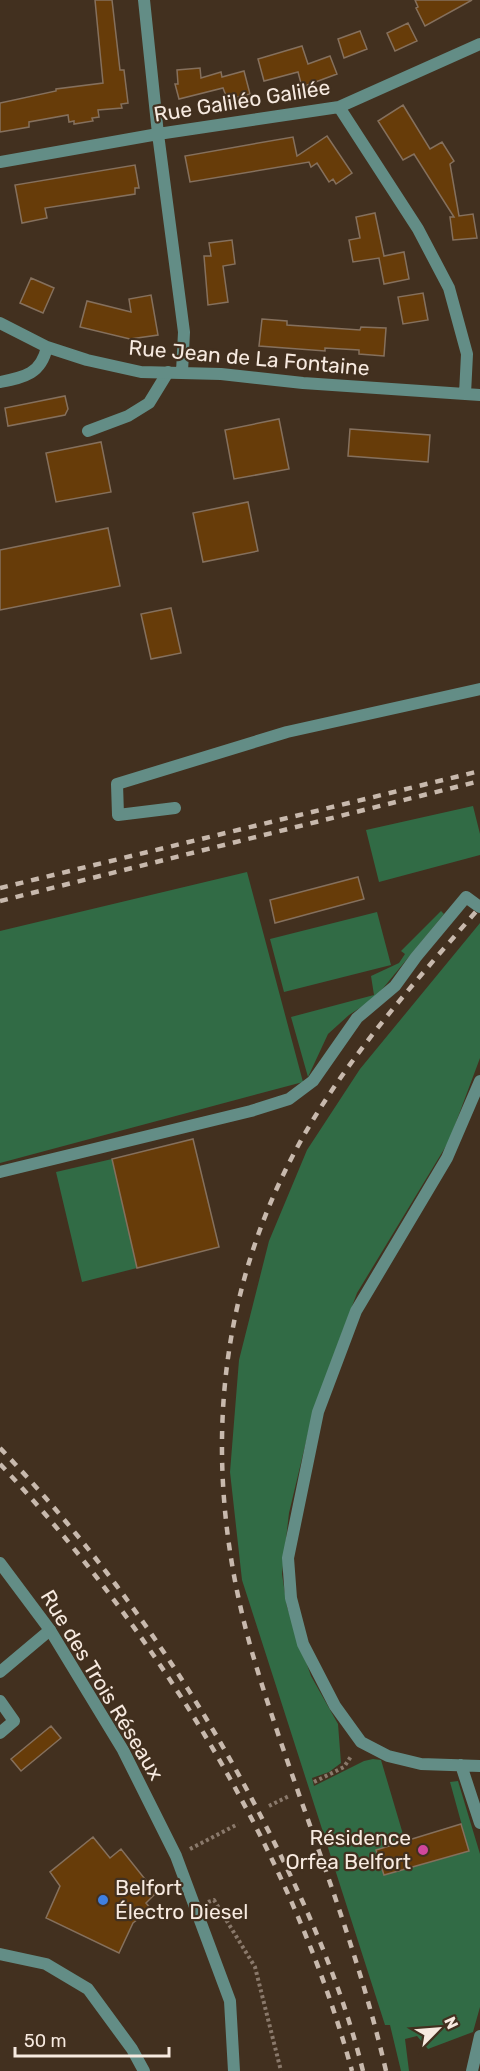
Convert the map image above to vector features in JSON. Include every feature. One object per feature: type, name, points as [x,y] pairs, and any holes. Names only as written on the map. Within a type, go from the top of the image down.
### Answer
[{"type":"street","points":[[144,0],[158,134],[184,332],[182,372]]},
{"type":"street","name":"Rue Galiléo Galilée","points":[[0,162],[158,134],[339,107],[480,44]]},
{"type":"street","points":[[339,107],[418,229],[448,288],[467,354],[465,394]]},
{"type":"street","name":"Rue Jean de La Fontaine","points":[[0,323],[47,347],[87,360],[141,372],[182,372],[480,395]]},
{"type":"street","points":[[0,382],[24,377],[41,365],[47,347]]},
{"type":"street","points":[[88,430],[128,416],[149,403],[168,372]]},
{"type":"street","points":[[175,808],[118,815],[117,783],[287,732],[480,689]]},
{"type":"street","points":[[0,1172],[251,1111],[289,1099],[313,1081],[357,1018],[395,986],[466,897],[480,907]]},
{"type":"street","points":[[480,1081],[447,1158],[356,1311],[318,1412],[288,1558],[291,1598],[303,1644],[335,1706],[361,1742],[388,1756],[421,1764],[480,1766]]},
{"type":"street","name":"Rue des Trois Réseaux","points":[[0,1563],[50,1630],[123,1749],[176,1856],[230,2001],[234,2071]]},
{"type":"street","points":[[0,1672],[50,1630]]},
{"type":"street","points":[[0,1701],[14,1721],[0,1733]]},
{"type":"street","points":[[461,1765],[480,1823]]},
{"type":"street","points":[[0,1954],[46,1964],[88,1989],[132,2049],[144,2071]]},
{"type":"street","points":[[472,2071],[480,2036]]},
{"type":"path","points":[[314,1782],[344,1767],[361,1742]]},
{"type":"path","points":[[269,1806],[289,1796]]},
{"type":"path","points":[[176,1856],[238,1824]]},
{"type":"path","points":[[195,1906],[214,1900],[255,1967],[280,2071]]},
{"type":"green space","points":[[473,806],[480,834],[480,855],[379,882],[366,830]]},
{"type":"green space","points":[[247,872],[303,1082],[0,1163],[0,931]]},
{"type":"green space","points":[[441,911],[444,914],[375,998],[349,1015],[328,1034],[308,1077],[291,1017],[374,995],[371,976],[399,963],[405,954],[401,951]]},
{"type":"green space","points":[[377,912],[391,965],[284,992],[270,939]]},
{"type":"green space","points":[[480,923],[480,1058],[449,1141],[357,1293],[314,1408],[289,1513],[282,1574],[287,1607],[311,1676],[338,1724],[341,1763],[329,1772],[312,1778],[314,1786],[364,1761],[381,1760],[405,1841],[376,1850],[384,1875],[469,1851],[450,1782],[458,1781],[480,1854],[480,2007],[473,2032],[428,2049],[417,2036],[405,2039],[409,2071],[401,2071],[390,2025],[385,2025],[242,1580],[230,1472],[239,1360],[269,1241],[307,1150],[360,1069]]},
{"type":"green space","points":[[112,1159],[137,1268],[82,1282],[56,1172]]},
{"type":"building","points":[[95,0],[112,0],[120,70],[124,70],[128,103],[121,104],[122,108],[98,110],[99,117],[92,118],[93,121],[74,124],[74,121],[69,122],[68,115],[29,122],[29,127],[0,132],[0,103],[56,91],[56,89],[103,83]]},
{"type":"building","points":[[415,0],[472,0],[425,26],[416,8],[418,7]]},
{"type":"building","points":[[408,23],[417,41],[395,51],[387,33]]},
{"type":"building","points":[[360,31],[367,49],[344,58],[338,39]]},
{"type":"building","points":[[302,46],[308,64],[330,56],[337,74],[302,87],[298,72],[264,81],[258,59]]},
{"type":"building","points":[[200,68],[201,78],[221,72],[222,77],[244,71],[250,94],[229,99],[223,88],[179,99],[175,84],[178,84],[177,70]]},
{"type":"building","points":[[403,105],[430,149],[442,142],[454,161],[450,164],[459,216],[473,214],[477,238],[453,240],[450,217],[454,217],[414,154],[403,160],[378,121]]},
{"type":"building","points":[[327,136],[352,173],[336,184],[333,179],[329,182],[317,163],[311,167],[309,162],[190,182],[185,156],[293,137],[297,156]]},
{"type":"building","points":[[135,165],[139,188],[135,188],[135,194],[45,208],[47,218],[22,223],[15,185]]},
{"type":"building","points":[[375,213],[384,256],[404,252],[409,279],[384,284],[379,258],[353,262],[349,240],[360,238],[356,217]]},
{"type":"building","points":[[232,240],[235,264],[223,266],[228,302],[208,305],[204,256],[211,256],[209,243]]},
{"type":"building","points":[[31,278],[54,288],[43,313],[20,303]]},
{"type":"building","points":[[423,293],[428,320],[403,324],[398,297]]},
{"type":"building","points":[[151,295],[158,335],[130,339],[80,327],[87,301],[131,312],[129,299]]},
{"type":"building","points":[[262,319],[287,321],[287,325],[360,330],[361,327],[386,328],[384,356],[359,354],[359,350],[325,348],[325,351],[259,346]]},
{"type":"building","points":[[65,396],[68,409],[65,415],[8,426],[5,408]]},
{"type":"building","points":[[279,419],[289,469],[234,479],[225,430]]},
{"type":"building","points":[[350,429],[430,435],[428,462],[348,456]]},
{"type":"building","points":[[101,442],[111,492],[56,502],[46,453]]},
{"type":"building","points":[[248,502],[258,551],[203,562],[193,513]]},
{"type":"building","points":[[108,528],[120,586],[0,610],[0,550]]},
{"type":"building","points":[[171,608],[181,653],[151,659],[141,614]]},
{"type":"building","points":[[358,877],[364,899],[275,923],[270,900]]},
{"type":"building","points":[[193,1139],[219,1247],[137,1268],[112,1159]]},
{"type":"building","points":[[51,1726],[61,1738],[21,1771],[11,1759]]},
{"type":"building","name":"Résidence Orfea Belfort","points":[[461,1824],[469,1851],[384,1875],[376,1850]]},
{"type":"building","points":[[93,1837],[110,1858],[121,1849],[156,1893],[146,1903],[151,1909],[133,1923],[119,1953],[46,1918],[60,1886],[50,1872]]},
{"type":"railway","points":[[0,888],[480,771]]},
{"type":"railway","points":[[0,901],[480,781]]},
{"type":"railway","points":[[386,2071],[359,1970],[274,1722],[240,1605],[228,1537],[222,1470],[223,1403],[231,1337],[246,1271],[269,1207],[299,1144],[338,1081],[360,1051],[480,907]]},
{"type":"railway","points":[[0,1448],[79,1537],[116,1584],[151,1633],[215,1733],[272,1838],[312,1923],[346,2011],[363,2071]]},
{"type":"railway","points":[[0,1464],[57,1529],[112,1598],[164,1671],[212,1747],[255,1826],[294,1907],[326,1989],[352,2071]]},
{"type":"place","name":"Résidence Orfea Belfort","points":[[423,1850]]},
{"type":"place","name":"Belfort Électro Diesel","points":[[103,1900]]}]
